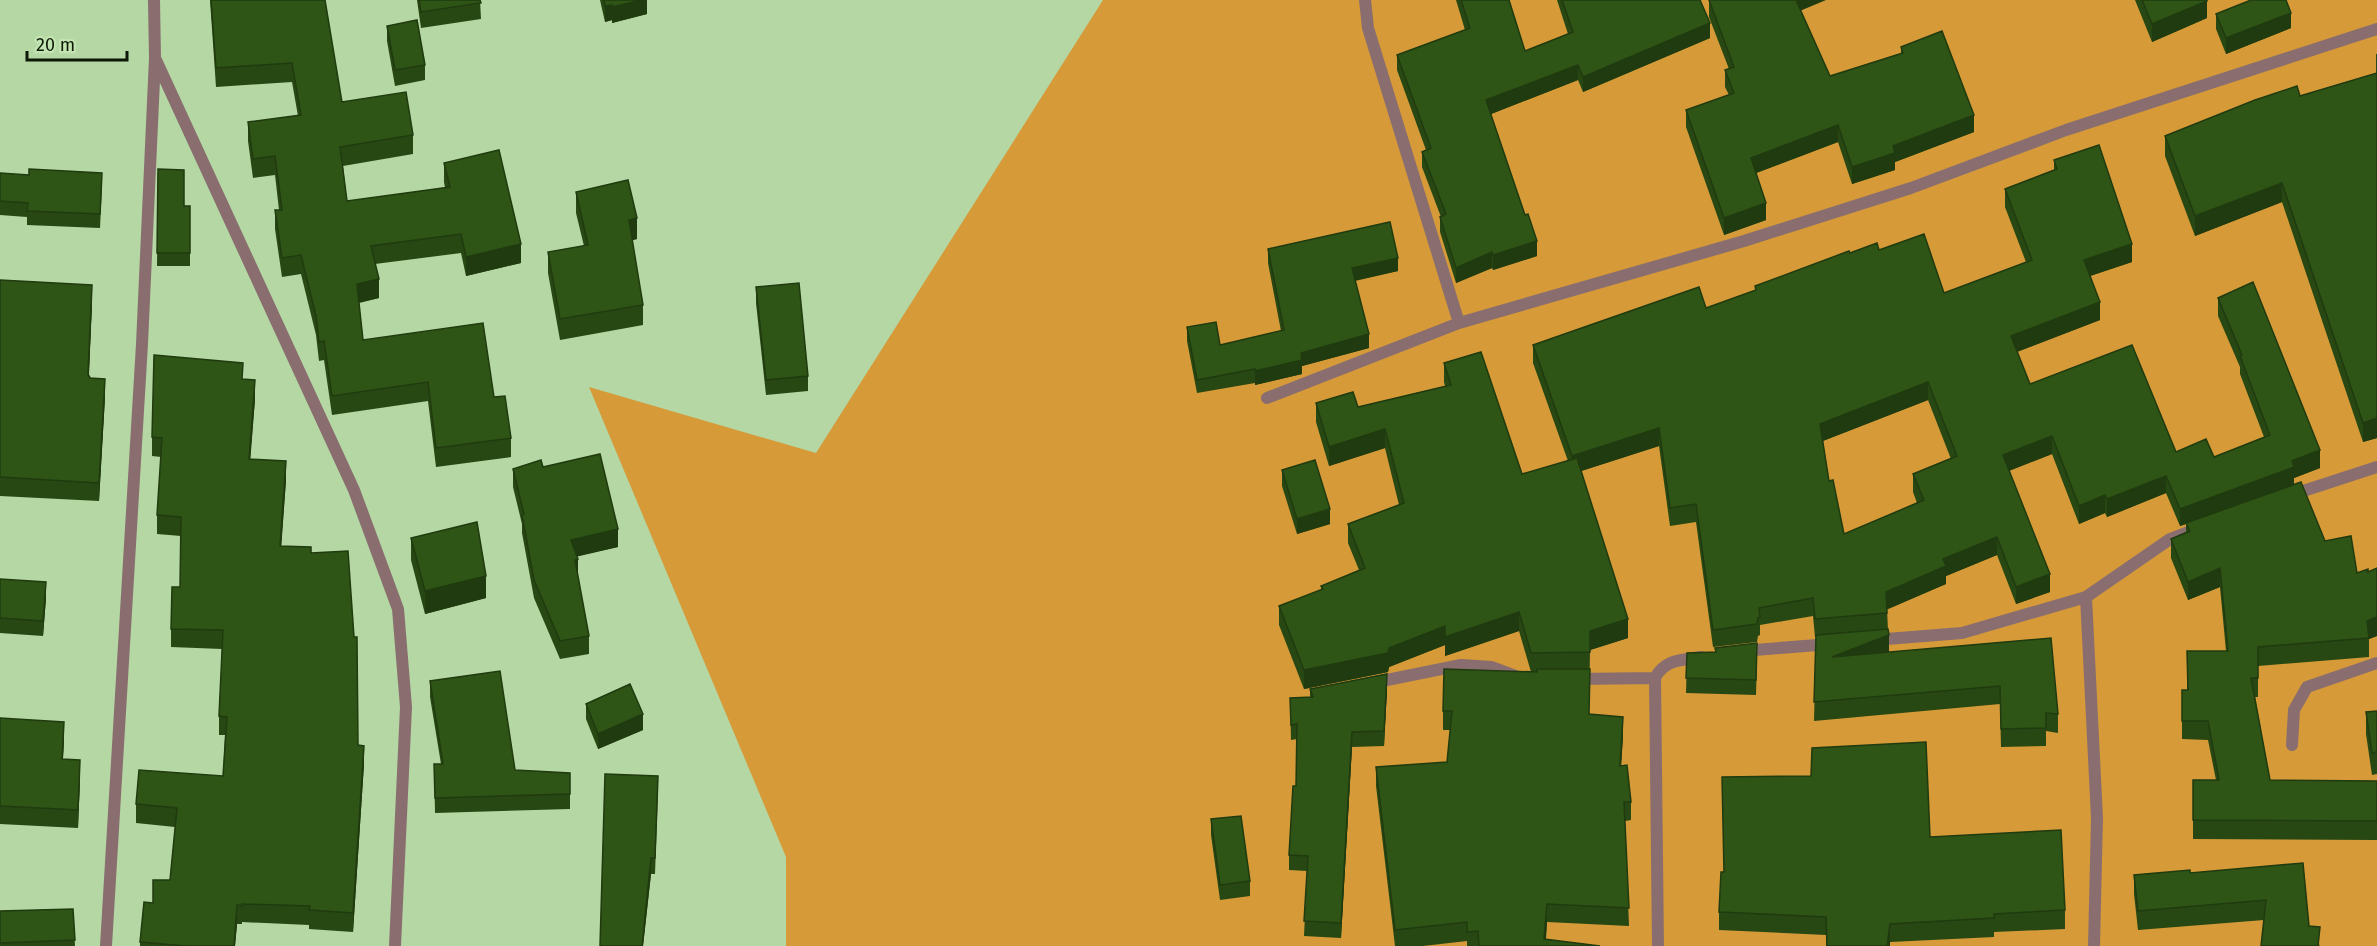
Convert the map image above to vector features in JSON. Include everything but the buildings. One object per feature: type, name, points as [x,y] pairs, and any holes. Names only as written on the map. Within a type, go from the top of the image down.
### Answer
[{"type":"street","points":[[106,946],[142,344],[155,58],[154,0]]},
{"type":"street","points":[[1365,0],[1368,28],[1459,323]]},
{"type":"street","points":[[1267,398],[1459,323],[1744,241],[1888,195],[2066,130],[2377,28]]},
{"type":"street","points":[[155,58],[354,490],[398,609],[406,706],[395,946]]},
{"type":"street","points":[[2283,498],[2377,467]]},
{"type":"street","points":[[1735,652],[1962,633],[2086,597],[2170,539],[2216,521]]},
{"type":"street","points":[[2086,597],[2097,818],[2094,946]]},
{"type":"street","points":[[1658,946],[1655,678],[1660,668],[1671,662],[1714,655]]},
{"type":"street","points":[[2292,745],[2294,710],[2307,687],[2377,663]]},
{"type":"street","points":[[1358,686],[1461,665],[1492,667],[1528,680]]},
{"type":"street","points":[[1558,680],[1655,678]]},
{"type":"shaded area","points":[[1103,0],[2377,0],[2377,946],[786,946],[786,857],[589,387],[816,453]]}]
